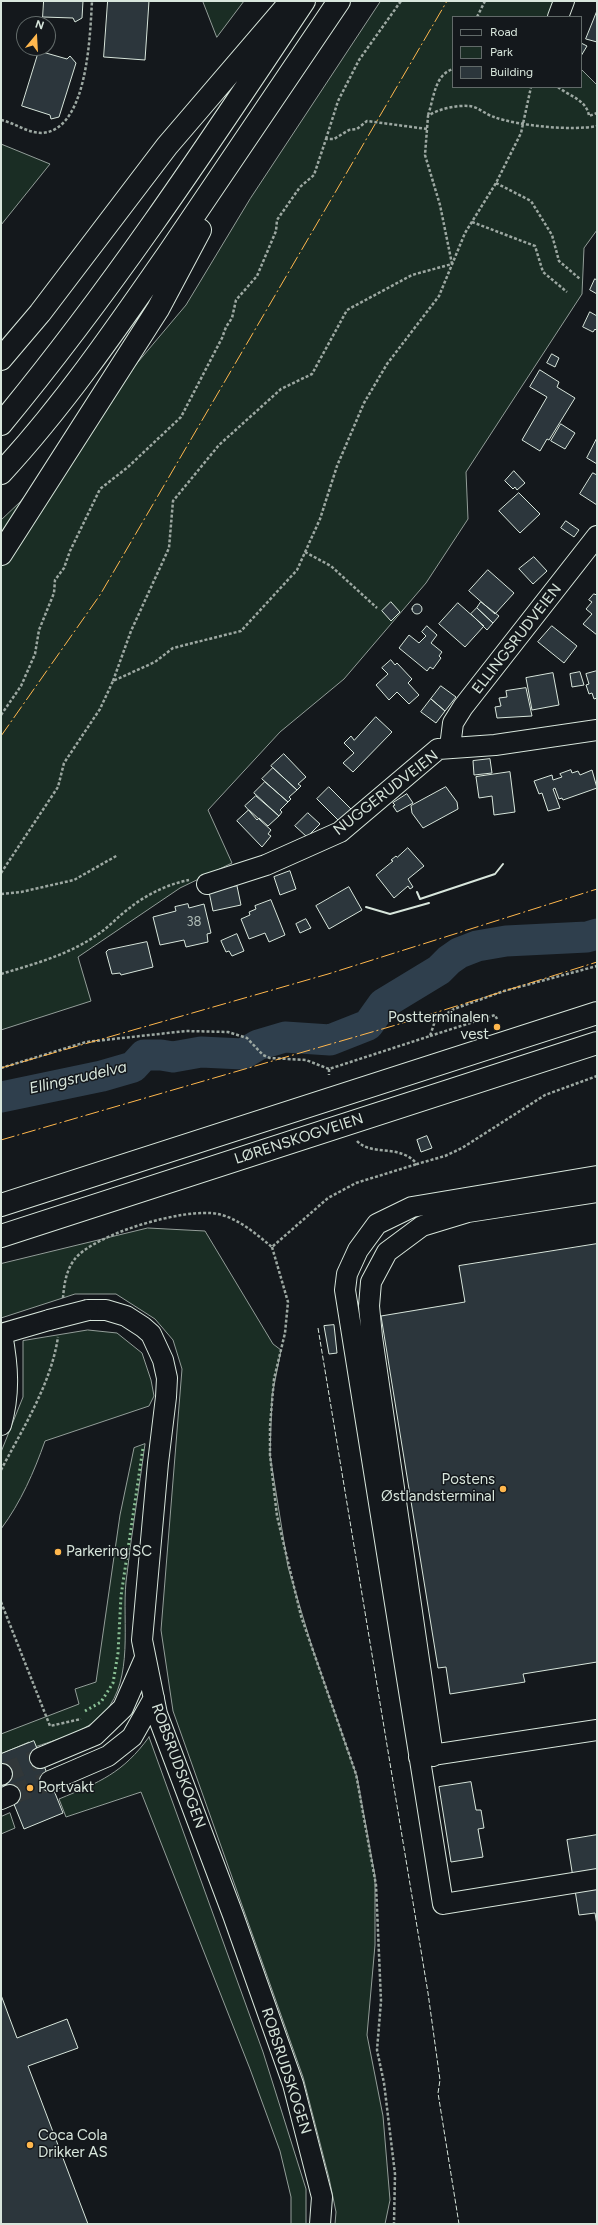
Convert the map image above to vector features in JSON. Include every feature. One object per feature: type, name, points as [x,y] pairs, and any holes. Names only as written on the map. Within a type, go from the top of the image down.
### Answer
[{"type":"highway","points":[[1,360],[40,313],[167,146],[248,50],[292,1]]},
{"type":"highway","points":[[1,424],[68,340],[112,281],[304,1]]},
{"type":"highway","points":[[1,473],[52,412],[137,299],[339,1]]},
{"type":"highway","points":[[1,554],[158,309],[259,120]]},
{"type":"highway","name":"LØRENSKOGVEIEN","points":[[1,1206],[597,1014]]},
{"type":"highway","name":"LØRENSKOGVEIEN","points":[[1,1236],[597,1043]]},
{"type":"street","points":[[558,16],[564,1]]},
{"type":"street","name":"ELLINGSRUDVEIEN","points":[[450,747],[453,723],[463,707],[597,536]]},
{"type":"street","name":"NUGGERUDVEIEN","points":[[207,884],[266,865],[340,832],[438,749],[495,745],[597,730]]},
{"type":"street","points":[[426,1757],[352,1341],[345,1290],[347,1274],[358,1250],[377,1224],[412,1207],[597,1176]]},
{"type":"street","points":[[597,1192],[468,1212],[422,1226],[387,1252],[371,1282],[369,1306],[443,1904],[597,1879]]},
{"type":"street","name":"ROBSRUDSKOGEN","points":[[1,1334],[53,1328],[88,1310],[106,1310],[126,1316],[152,1334],[163,1360],[167,1378],[142,1640],[157,1714],[233,1915],[293,2084],[322,2197],[320,2224]]},
{"type":"street","points":[[1,1334],[9,1382],[8,1397],[1,1425]]},
{"type":"street","points":[[40,1758],[95,1735],[123,1708],[146,1658]]},
{"type":"street","points":[[50,1782],[108,1756],[132,1737],[154,1698]]},
{"type":"street","points":[[426,1757],[597,1730]]},
{"type":"path","points":[[1,120],[26,130],[40,133],[57,128],[68,118],[80,90],[87,64],[92,1]]},
{"type":"path","points":[[1,715],[22,686],[35,654],[39,630],[54,593],[56,580],[64,568],[70,551],[100,489],[128,467],[181,417],[222,338],[226,327],[232,318],[236,300],[257,276],[276,230],[277,220],[300,186],[314,175],[338,101],[359,60],[402,1]]},
{"type":"path","points":[[478,16],[485,1]]},
{"type":"path","points":[[452,70],[443,75],[435,88],[428,116],[425,155],[440,205],[452,264]]},
{"type":"path","points":[[113,681],[155,662],[173,648],[241,631],[297,570],[320,519],[337,466],[364,403],[387,364],[439,296],[472,222],[496,183],[521,133],[531,88]]},
{"type":"path","points":[[560,88],[578,99],[588,108],[589,116],[597,113]]},
{"type":"path","points":[[428,116],[437,110],[470,106],[494,118],[522,123],[559,128],[584,128],[597,126]]},
{"type":"path","points":[[326,139],[334,139],[348,130],[357,129],[367,121],[427,129]]},
{"type":"path","points":[[496,183],[531,201],[552,235],[559,261],[580,279]]},
{"type":"path","points":[[472,222],[535,246],[543,272],[567,292]]},
{"type":"path","points":[[1,873],[58,787],[64,763],[100,709],[113,681],[131,631],[169,548],[172,501],[219,445],[281,389],[312,374],[347,310],[412,275],[452,264]]},
{"type":"path","points":[[305,552],[331,566],[378,608]]},
{"type":"path","points":[[1,894],[21,892],[74,880],[118,855]]},
{"type":"path","points":[[1,974],[47,960],[69,951],[97,935],[140,900],[166,886],[194,879],[207,884]]},
{"type":"path","points":[[430,1036],[435,1021],[454,1009],[504,991],[597,966]]},
{"type":"path","points":[[1,1068],[86,1042],[186,1031],[228,1032],[247,1038],[258,1051],[270,1058],[306,1060],[329,1069],[495,1015],[497,1019]]},
{"type":"path","points":[[329,1069],[329,1074]]},
{"type":"path","points":[[272,1247],[328,1198],[356,1183],[445,1156],[462,1148],[545,1095],[597,1076]]},
{"type":"path","points":[[354,1137],[365,1146],[407,1154],[417,1164]]},
{"type":"path","points":[[62,1306],[67,1273],[74,1260],[85,1249],[114,1234],[159,1220],[187,1214],[217,1214],[242,1224],[272,1247],[288,1302],[286,1333],[274,1379],[270,1426],[270,1455],[277,1516],[301,1616],[356,1774],[376,1885],[381,2001],[377,2050],[384,2083],[395,2174],[394,2224]]},
{"type":"path","points":[[1,1470],[25,1425],[50,1369],[53,1328]]},
{"type":"path","points":[[1,1602],[50,1726],[82,1719],[95,1735]]},
{"type":"green space","points":[[203,1],[244,1],[217,37]]},
{"type":"green space","points":[[381,1],[558,1],[553,16],[452,16],[452,88],[582,88],[582,70],[597,85],[597,230],[584,248],[582,294],[466,472],[468,519],[426,583],[344,679],[280,732],[208,810],[232,863],[180,888],[78,957],[91,1001],[1,1030],[1,520],[20,502],[186,305],[250,199]]},
{"type":"green space","points":[[1,144],[50,164],[1,225]]},
{"type":"green space","points":[[148,1228],[205,1231],[273,1344],[281,1350],[272,1396],[270,1455],[288,1567],[312,1647],[357,1777],[375,1876],[375,1945],[367,2035],[383,2116],[390,2200],[385,2224],[335,2224],[336,2212],[329,2178],[303,2077],[173,1711],[161,1630],[182,1369],[173,1340],[155,1319],[116,1294],[75,1294],[1,1318],[1,1264]]},
{"type":"green space","points":[[88,1330],[117,1333],[142,1353],[151,1380],[154,1396],[149,1406],[45,1441],[15,1508],[1,1529],[1,1452],[23,1397],[23,1341]]},
{"type":"green space","points":[[145,1444],[126,1582],[125,1650],[123,1667],[120,1683],[114,1698],[105,1712],[89,1725],[80,1730],[32,1748],[29,1742],[1,1754],[1,1734],[79,1704],[75,1689],[96,1682],[120,1515],[134,1448]]},
{"type":"green space","points":[[149,1737],[263,2052],[306,2189],[306,2224],[291,2224],[291,2197],[280,2151],[250,2069],[141,1792],[66,1817],[59,1799],[110,1775],[130,1759]]},
{"type":"green space","points":[[10,1813],[15,1828],[1,1834],[1,1817]]},
{"type":"building","points":[[44,1],[83,1],[82,18],[75,22],[73,18],[43,16]]},
{"type":"building","points":[[108,1],[149,1],[145,60],[104,57]]},
{"type":"building","points":[[597,11],[597,42],[586,39]]},
{"type":"building","points":[[582,44],[587,46],[582,54]]},
{"type":"building","points":[[37,56],[56,56],[67,59],[70,56],[76,63],[59,117],[51,119],[50,115],[22,106]]},
{"type":"building","points":[[595,279],[597,280],[597,294],[590,290]]},
{"type":"building","points":[[590,312],[597,316],[597,331],[595,329],[593,332],[583,327]]},
{"type":"building","points":[[552,354],[559,358],[555,367],[547,363]]},
{"type":"building","points":[[540,370],[559,382],[557,387],[575,398],[549,440],[547,439],[540,451],[522,440],[547,397],[530,387]]},
{"type":"building","points":[[561,424],[575,433],[565,449],[551,441]]},
{"type":"building","points":[[597,438],[597,464],[587,458]]},
{"type":"building","points":[[514,471],[525,483],[517,490],[515,487],[513,489],[505,481]]},
{"type":"building","points":[[593,473],[597,475],[597,505],[580,494]]},
{"type":"building","points":[[519,493],[540,514],[520,533],[499,511]]},
{"type":"building","points":[[566,521],[579,530],[574,537],[561,528]]},
{"type":"building","points":[[534,557],[547,571],[533,584],[519,569]]},
{"type":"building","points":[[488,570],[514,593],[495,614],[469,591]]},
{"type":"building","points":[[594,594],[597,595],[597,635],[583,624],[592,614],[586,609],[592,602],[589,600]]},
{"type":"building","points":[[391,602],[400,612],[391,621],[382,611]]},
{"type":"building","points":[[481,602],[499,616],[493,623],[477,608]]},
{"type":"building","points":[[458,603],[484,626],[465,647],[439,624]]},
{"type":"building","points":[[417,604],[422,609],[417,614],[412,609]]},
{"type":"building","points":[[477,608],[493,623],[487,630],[471,614]]},
{"type":"building","points":[[427,626],[437,635],[431,643],[442,652],[439,656],[441,658],[433,669],[430,667],[427,671],[399,648],[409,635],[419,643],[426,636],[422,632]]},
{"type":"building","points":[[552,626],[577,646],[564,663],[538,642]]},
{"type":"building","points":[[391,660],[395,665],[397,663],[412,679],[408,683],[419,695],[409,704],[397,692],[389,700],[376,685],[388,674],[382,668]]},
{"type":"building","points":[[597,671],[597,698],[594,699],[592,693],[589,694],[586,685],[589,684],[586,674]]},
{"type":"building","points":[[580,672],[584,685],[572,687],[570,674]]},
{"type":"building","points":[[553,673],[559,705],[532,710],[526,678]]},
{"type":"building","points":[[441,686],[456,697],[445,711],[431,699]]},
{"type":"building","points":[[526,688],[532,716],[497,718],[495,707],[501,706],[499,698],[507,697],[506,691]]},
{"type":"building","points":[[431,699],[445,711],[436,723],[421,712]]},
{"type":"building","points":[[376,717],[392,732],[353,772],[343,763],[354,753],[344,743],[351,736],[354,740]]},
{"type":"building","points":[[284,754],[306,777],[298,784],[301,786],[297,790],[271,766]]},
{"type":"building","points":[[490,759],[492,773],[474,775],[473,761]]},
{"type":"building","points":[[273,768],[297,790],[289,797],[291,799],[288,802],[262,779]]},
{"type":"building","points":[[571,770],[572,773],[578,771],[580,775],[592,770],[597,788],[563,800],[562,798],[559,799],[555,788],[553,789],[560,808],[548,811],[542,793],[539,794],[534,781],[552,775],[553,780],[562,777],[560,774]]},
{"type":"building","points":[[510,772],[515,812],[494,815],[492,796],[479,798],[476,777]]},
{"type":"building","points":[[265,782],[288,802],[280,810],[282,812],[279,816],[254,793]]},
{"type":"building","points":[[329,787],[352,810],[340,822],[317,799]]},
{"type":"building","points":[[446,787],[457,802],[458,809],[423,828],[412,813],[411,806]]},
{"type":"building","points":[[407,794],[413,803],[397,812],[393,806],[395,805],[393,803]]},
{"type":"building","points":[[256,796],[279,816],[268,826],[259,818],[257,820],[245,806]]},
{"type":"building","points":[[249,810],[271,830],[268,834],[271,836],[262,847],[237,821]]},
{"type":"building","points":[[308,813],[320,824],[307,837],[295,826]]},
{"type":"building","points":[[408,848],[424,866],[408,879],[413,887],[410,889],[408,886],[394,898],[376,875],[393,861],[391,860]]},
{"type":"building","points":[[290,871],[296,889],[280,895],[274,877]]},
{"type":"building","points":[[237,886],[241,905],[213,911],[209,892]]},
{"type":"building","points":[[349,887],[362,910],[329,929],[316,906]]},
{"type":"building","points":[[271,900],[285,935],[269,942],[265,933],[249,939],[241,919],[250,915],[249,912],[256,909],[255,906]]},
{"type":"building","points":[[188,904],[189,908],[204,904],[211,933],[207,934],[208,942],[186,947],[184,940],[160,945],[153,917],[176,911],[175,907]]},
{"type":"building","points":[[306,919],[311,928],[300,933],[296,924]]},
{"type":"building","points":[[237,934],[244,951],[232,956],[229,951],[226,952],[221,941]]},
{"type":"building","points":[[147,942],[153,967],[121,975],[120,973],[112,974],[106,952],[108,950]]},
{"type":"building","points":[[427,1136],[432,1148],[421,1152],[417,1140]]},
{"type":"building","name":"Postens Østlandsterminal","points":[[597,1244],[597,1662],[523,1674],[525,1682],[450,1694],[446,1667],[438,1668],[381,1316],[465,1302],[459,1266]]},
{"type":"building","points":[[334,1325],[337,1353],[329,1354],[324,1326]]},
{"type":"building","name":"Portvakt","points":[[34,1741],[63,1813],[24,1829],[1,1772],[1,1754]]},
{"type":"building","points":[[471,1782],[476,1810],[481,1810],[484,1828],[478,1829],[483,1857],[451,1862],[439,1787]]},
{"type":"building","points":[[597,1835],[597,1925],[595,1913],[579,1915],[567,1840]]},
{"type":"building","name":"Coca Cola Drikker AS","points":[[1,1995],[17,2038],[67,2019],[78,2048],[28,2066],[88,2224],[1,2224]]},
{"type":"waterway","name":"Ellingsrudelva","points":[[1,1097],[102,1076],[133,1067],[144,1055],[173,1057],[201,1052],[243,1054],[258,1045],[285,1037],[330,1040],[368,1025],[383,1004],[439,970],[459,953],[477,946],[506,941],[587,937],[597,934]]},
{"type":"tunnel","points":[[2,1774],[40,1758]]},
{"type":"tunnel","points":[[10,1795],[50,1781]]},
{"type":"hedge","points":[[85,1711],[101,1702],[113,1683],[118,1653],[121,1596],[143,1448]]},
{"type":"fence","points":[[318,1328],[428,1993],[440,2080],[438,2093],[459,2224]]},
{"type":"wall","points":[[417,892],[420,899],[495,874],[503,864]]},
{"type":"wall","points":[[366,907],[390,914],[429,903]]},
{"type":"power","points":[[1,736],[100,595],[447,1]]},
{"type":"power","points":[[1,1068],[328,974],[597,889]]},
{"type":"power","points":[[1,1140],[396,1025],[597,962]]},
{"type":"place","name":"Postterminalen vest","points":[[497,1027]]},
{"type":"place","name":"Postens Østlandsterminal","points":[[503,1489]]},
{"type":"place","name":"Parkering SC","points":[[58,1552]]},
{"type":"place","name":"Portvakt","points":[[30,1788]]},
{"type":"place","name":"Coca Cola Drikker AS","points":[[30,2145]]}]
